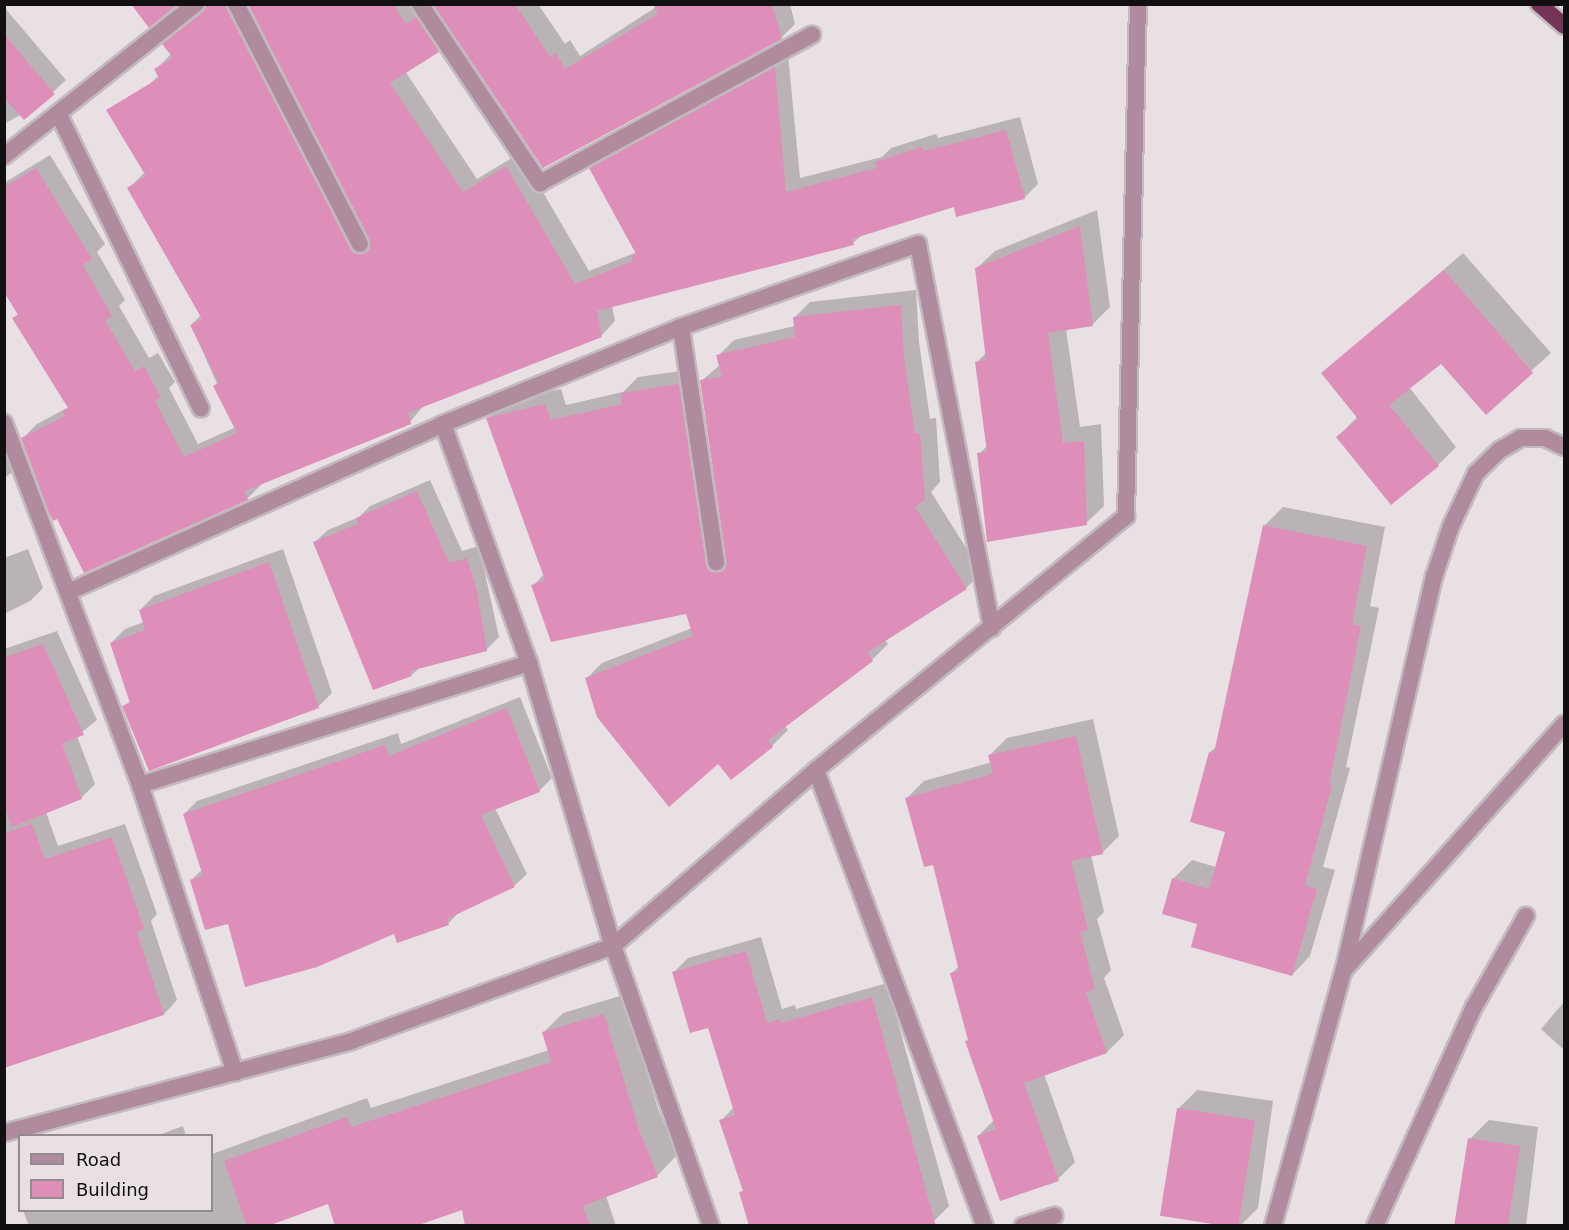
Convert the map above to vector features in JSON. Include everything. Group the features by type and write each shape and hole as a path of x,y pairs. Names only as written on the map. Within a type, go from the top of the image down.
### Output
{"highway":[{"path":"1539,4 1564,26"}],"street":[{"path":"4,156 59,115 196,4"},
{"path":"236,4 360,244"},
{"path":"420,4 540,183 812,35"},
{"path":"4,1133 351,1041 613,946 816,770 1126,516 1138,4"},
{"path":"59,115 201,409"},
{"path":"68,592 443,424 681,327 918,243 992,628"},
{"path":"681,327 716,562"},
{"path":"4,423 140,784 235,1073"},
{"path":"443,424 529,663 613,946 711,1226"},
{"path":"1274,1226 1344,969 1434,577 1451,526 1476,473 1500,450 1521,438 1545,438 1564,447"},
{"path":"140,784 529,663"},
{"path":"1344,969 1564,723"},
{"path":"816,770 985,1226"},
{"path":"1375,1226 1474,1006 1526,916"},
{"path":"1023,1226 1054,1216"}],"building":[{"path":"131,4 178,4 149,28"},
{"path":"206,4 226,4 351,249 359,254 368,250 369,239 248,4 393,4 406,24 416,17 439,52 390,83 463,192 506,166 575,284 633,261 631,256 636,254 589,168 775,67 786,192 877,168 875,162 922,147 924,151 1006,130 1025,199 956,217 954,207 852,239 854,245 597,311 602,337 408,413 411,424 245,491 248,500 84,573 57,519 53,521 49,513 21,438 65,416 62,411 68,408 12,318 18,315 4,292 4,187 36,168 92,259 83,265 112,316 105,320 135,371 144,366 161,398 155,401 184,457 237,433 213,386 219,383 190,325 202,319 127,188 146,176 106,110 159,78 154,69 173,58 162,44 203,12"},
{"path":"515,4 550,57 556,53 565,69 658,14 653,4 772,4 782,39 543,168 434,6"},
{"path":"4,34 55,94 24,120 4,98"},
{"path":"1080,226 1093,326 1048,333 1063,443 1084,441 1087,525 987,542 977,453 987,452 975,362 986,360 975,268"},
{"path":"1444,270 1533,373 1486,415 1441,364 1389,405 1439,466 1391,505 1336,437 1358,419 1321,373"},
{"path":"901,305 904,358 915,434 920,433 925,500 915,507 967,589 868,652 873,661 768,740 773,747 731,780 718,764 669,807 597,717 585,678 693,636 686,614 551,642 531,585 545,580 486,418 545,404 551,420 622,404 621,393 679,384 706,564 712,571 718,572 726,560 700,380 722,377 716,355 795,337 793,317"},
{"path":"417,491 449,563 467,558 477,591 487,651 410,671 412,676 373,690 313,542 358,524 356,518"},
{"path":"1263,525 1367,546 1352,624 1361,626 1329,785 1332,786 1305,885 1317,889 1292,976 1191,947 1197,924 1162,914 1172,878 1209,889 1225,832 1190,822 1209,752 1214,753"},
{"path":"269,562 319,708 149,771 122,706 130,703 110,643 145,630 139,610"},
{"path":"43,644 84,735 62,743 82,799 12,827 4,806 4,657"},
{"path":"507,708 540,792 481,815 515,887 447,919 449,925 397,943 394,934 317,967 245,987 228,924 205,930 190,880 203,876 183,814 385,745 389,756"},
{"path":"1076,736 1103,854 1071,861 1088,930 1080,932 1095,989 1086,992 1107,1053 1024,1083 1059,1181 1000,1201 977,1136 996,1129 965,1041 968,1040 950,973 959,971 933,865 924,867 905,798 993,774 988,755"},
{"path":"32,824 45,859 112,837 144,929 137,932 164,1015 4,1068 4,833"},
{"path":"746,951 767,1023 780,1019 781,1023 872,997 936,1226 749,1226 739,1192 743,1191 719,1120 735,1115 708,1028 690,1033 672,972"},
{"path":"604,1014 639,1130 658,1177 583,1206 590,1226 465,1226 462,1210 416,1226 335,1226 328,1204 268,1226 247,1226 224,1161 347,1117 351,1127 551,1062 542,1032"},
{"path":"1177,1108 1255,1120 1238,1226 1160,1216"},
{"path":"1468,1138 1520,1146 1508,1226 1454,1226"}]}
